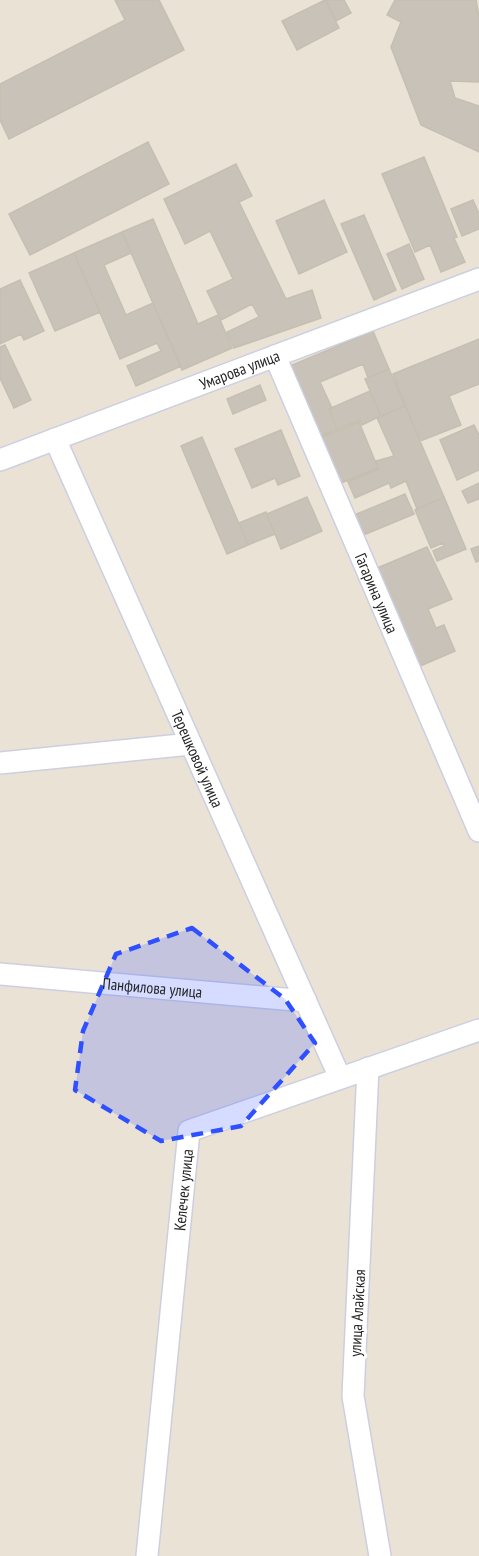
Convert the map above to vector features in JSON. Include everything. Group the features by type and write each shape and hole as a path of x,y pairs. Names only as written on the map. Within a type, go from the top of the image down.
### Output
{"street":[{"name":"Умарова улица","path":"0,460 479,279"},
{"name":"Гагарина улица","path":"275,356 479,831"},
{"name":"Терешковой улица","path":"55,439 340,1078"},
{"path":"0,763 191,744"},
{"name":"Панфилова улица","path":"0,974 306,1002"},
{"name":"Келечек улица","path":"147,1556 189,1131 479,1030"},
{"name":"улица Алайская","path":"368,1068 353,1396 380,1556"}],"highlighted area":[{"path":"192,928 285,999 315,1043 241,1126 161,1141 75,1090 83,1031 116,954"}],"building":[{"path":"115,0 159,0 184,50 9,139 0,120 0,84 125,20"},
{"path":"325,0 339,28 297,50 282,21"},
{"path":"344,0 351,13 336,21 326,1"},
{"path":"395,0 476,0 479,17 479,82 450,81 455,98 479,106 479,152 421,125 391,47 401,22 387,15"},
{"path":"148,142 169,184 30,255 9,214"},
{"path":"424,157 465,262 441,272 430,245 415,252 382,174"},
{"path":"236,164 252,196 239,202 286,299 312,290 321,318 234,348 227,332 259,317 252,304 221,320 207,291 233,279 210,231 185,244 164,199"},
{"path":"324,200 347,252 299,274 276,221"},
{"path":"473,200 479,214 479,229 462,236 451,209"},
{"path":"364,215 396,290 374,300 341,224"},
{"path":"153,219 198,324 218,315 232,348 182,370 122,232"},
{"path":"122,232 131,253 104,265 126,315 153,303 181,366 136,386 127,366 161,351 157,343 120,359 74,253"},
{"path":"409,244 424,279 402,289 387,254"},
{"path":"74,253 100,312 55,331 29,273"},
{"path":"20,280 44,331 24,340 21,334 0,344 0,289"},
{"path":"373,331 389,369 368,378 363,364 320,382 332,408 329,409 337,429 318,437 288,367"},
{"path":"479,339 479,384 449,396 461,425 420,441 393,374"},
{"path":"5,345 31,400 14,408 0,378 0,347"},
{"path":"389,369 405,406 381,416 365,379"},
{"path":"260,385 266,400 233,414 227,399"},
{"path":"370,391 381,416 362,425 360,420 337,429 329,409"},
{"path":"405,406 444,497 417,509 406,481 391,488 389,483 355,498 348,482 379,469 376,461 394,456 377,418"},
{"path":"359,422 378,468 336,485 317,439"},
{"path":"474,425 479,435 479,470 457,480 440,440"},
{"path":"281,430 300,476 278,485 275,478 252,488 235,449"},
{"path":"202,437 248,545 227,554 181,446"},
{"path":"479,483 479,499 468,503 462,491"},
{"path":"405,494 414,514 361,536 352,516"},
{"path":"307,497 322,531 281,549 267,514"},
{"path":"444,497 466,549 437,561 433,551 444,546 443,543 431,548 415,510"},
{"path":"266,512 275,534 248,545 239,523"},
{"path":"479,546 479,561 476,562 471,549"},
{"path":"427,547 452,599 428,609 436,628 444,625 455,651 418,667 375,569"}]}
